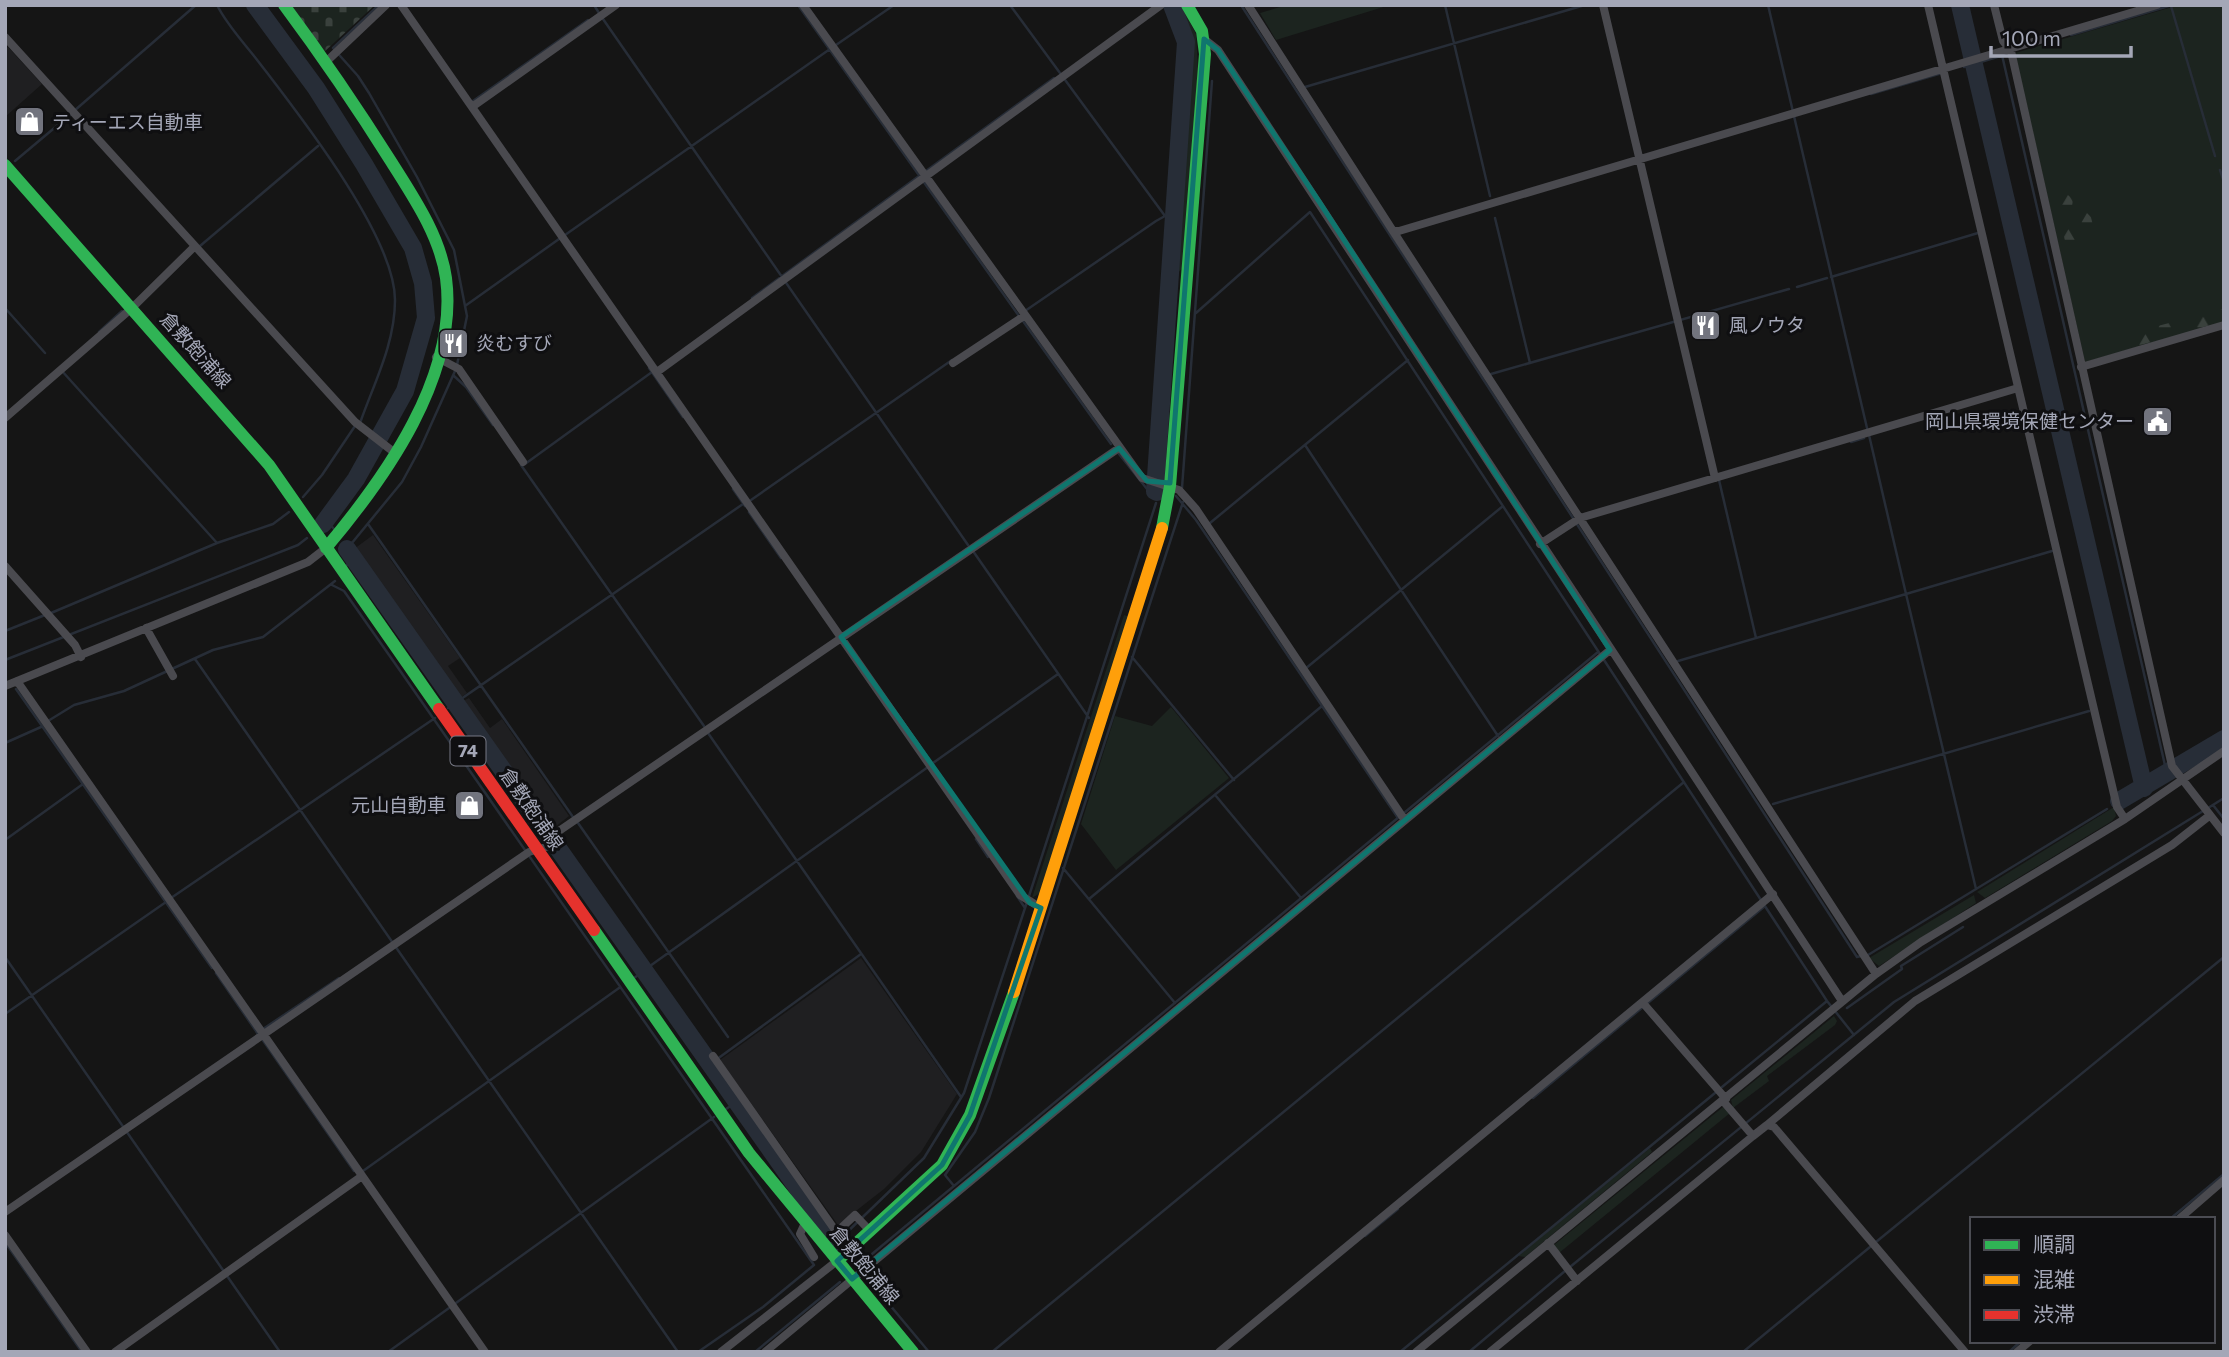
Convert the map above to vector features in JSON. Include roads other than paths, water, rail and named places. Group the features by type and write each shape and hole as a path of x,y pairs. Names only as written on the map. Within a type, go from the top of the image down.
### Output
{"street":[{"path":"5,686 308,562 326,548 372,493 419,408 436,358 447,311 447,292 437,244 333,55 284,5"},
{"path":"333,55 386,5"},
{"path":"401,5 841,637 1032,903"},
{"path":"472,107 616,5"},
{"path":"803,5 1022,317 1142,478 1169,487 1303,671 1402,816"},
{"path":"657,372 1161,5"},
{"path":"1187,5 1204,39 1218,50 1320,203 1540,544 1605,654 1773,894 1836,1007"},
{"path":"1248,5 1579,521 1876,974"},
{"path":"1603,5 1715,478"},
{"path":"1928,5 2117,807 2125,819"},
{"path":"1994,5 2008,48 2177,773 2224,833"},
{"path":"1396,234 1943,72 1972,59 2157,5"},
{"path":"5,37 355,422 395,453"},
{"path":"721,1352 844,1256 864,1224 942,1165 963,1130 988,1071 1032,903 1160,538 1169,487 1204,39"},
{"name":"倉敷飽浦線","path":"5,165 249,439 326,548 530,852 749,1153 805,1223 844,1256 859,1273 913,1352"},
{"path":"5,418 132,308 196,248"},
{"path":"953,363 1022,317"},
{"path":"2081,367 2224,325"},
{"path":"436,358 456,368 523,462"},
{"path":"1540,544 1579,521 2018,388"},
{"path":"5,1212 261,1034 530,852 552,840 841,637 1119,448"},
{"path":"5,566 75,645 80,657"},
{"path":"146,628 171,672"},
{"path":"765,1352 1402,816 1605,654"},
{"path":"17,681 485,1352"},
{"path":"1416,1352 1876,974 1921,942 2125,819 2177,773 2224,751"},
{"path":"1490,1352 1915,1002 2183,838 2205,812"},
{"path":"1219,1352 1644,1005 1773,894"},
{"path":"1644,1005 1753,1136"},
{"path":"715,1059 835,1230 855,1215 864,1224"},
{"path":"1767,1125 1774,1127 1965,1352"},
{"path":"115,1352 360,1176"},
{"path":"2181,1217 2224,1180"},
{"path":"805,1223 800,1234 814,1257"},
{"path":"5,1235 87,1352"},
{"path":"1548,1243 1577,1281"}],"waterway":[{"path":"74,111 196,5"},
{"path":"217,5 343,178 380,244 391,274 395,300 392,332 360,423"},
{"path":"255,5 316,88 364,164 413,248 423,283 426,318 405,391 356,479 323,524"},
{"path":"379,5 333,48 369,93 417,177 454,250 467,316 457,365"},
{"path":"594,5 599,13"},
{"path":"798,5 1019,316"},
{"path":"836,45 894,5"},
{"path":"1010,5 1165,216"},
{"path":"1157,492 1186,42 1172,5"},
{"path":"1241,5 1857,957 1861,956"},
{"path":"1445,5 1490,196"},
{"path":"1305,87 1585,5"},
{"path":"1768,5 1867,428"},
{"path":"1960,5 2144,788"},
{"path":"2071,35 2172,5"},
{"path":"2171,6 2215,156"},
{"path":"603,19 968,545"},
{"path":"473,101 588,20"},
{"path":"565,235 830,49"},
{"path":"2002,55 2167,774"},
{"path":"1964,67 2004,55"},
{"path":"1871,94 1942,73"},
{"path":"926,171 1054,78"},
{"path":"1182,488 1212,81"},
{"path":"15,161 71,114"},
{"path":"200,246 318,146"},
{"path":"2220,170 2224,182"},
{"path":"752,298 919,176"},
{"path":"1196,313 1310,212 1600,654"},
{"path":"1025,311 1156,221 1165,216 1175,217"},
{"path":"1495,218 1530,363"},
{"path":"1831,277 1978,233"},
{"path":"465,306 559,239"},
{"path":"1797,287 1827,278"},
{"path":"1491,374 1789,289"},
{"path":"5,308 45,353"},
{"path":"99,332 122,311"},
{"path":"1023,321 1111,444"},
{"path":"751,500 952,360"},
{"path":"1210,523 1408,360"},
{"path":"649,368 683,417"},
{"path":"62,371 217,543"},
{"path":"347,549 402,482 455,371"},
{"path":"525,464 652,372"},
{"path":"454,376 466,387 493,425"},
{"path":"303,497 322,475 355,426"},
{"path":"1678,661 1906,594 1869,435"},
{"path":"1851,442 1864,438"},
{"path":"1305,445 1498,736"},
{"path":"1119,454 1147,489"},
{"path":"521,465 704,726"},
{"path":"1719,480 1756,638"},
{"path":"733,489 745,506"},
{"path":"1176,496 1196,520 1398,818"},
{"path":"954,1186 945,1175 975,1132 989,1098 1183,502"},
{"path":"1029,896 1156,503"},
{"path":"448,708 743,504"},
{"path":"1305,669 1503,506"},
{"path":"51,613 217,543 273,524 289,512"},
{"path":"749,512 781,558"},
{"path":"326,520 334,529"},
{"path":"368,524 573,817"},
{"path":"5,660 298,545 307,538"},
{"path":"347,549 837,1244"},
{"path":"973,551 1089,718"},
{"path":"1976,889 1906,594 2052,551"},
{"path":"346,566 353,559"},
{"path":"48,721 74,705 124,691 213,650 263,637 335,581"},
{"path":"332,585 344,591 814,1265"},
{"path":"5,631 45,615"},
{"path":"1404,813 1598,652"},
{"path":"1132,657 1234,780"},
{"path":"195,659 678,1352"},
{"path":"1604,660 1827,1001 1854,1035"},
{"path":"933,763 1058,674"},
{"path":"16,689 212,968"},
{"path":"1089,899 1322,706"},
{"path":"1773,804 2089,711"},
{"path":"171,898 435,718"},
{"path":"5,743 41,727"},
{"path":"708,733 961,1097"},
{"path":"2119,801 2224,739"},
{"path":"643,971 928,767"},
{"path":"992,1352 1684,782"},
{"path":"5,840 83,784"},
{"path":"1216,796 1301,898"},
{"path":"2208,808 2224,798"},
{"path":"2213,805 2224,819"},
{"path":"1868,955 2107,809"},
{"path":"1570,1267 1894,1002 2203,811"},
{"path":"860,1264 1399,817"},
{"path":"578,823 728,1037"},
{"path":"976,839 988,857"},
{"path":"1063,868 1175,1003"},
{"path":"1017,896 1025,908"},
{"path":"5,1014 166,902"},
{"path":"841,1238 924,1158 964,1093 1027,902"},
{"path":"1533,1098 1765,906"},
{"path":"1847,1008 1902,969 1901,966 1963,927"},
{"path":"709,1065 861,954"},
{"path":"5,957 280,1352"},
{"path":"1876,1242 2224,957"},
{"path":"634,978 644,971"},
{"path":"216,973 258,1034"},
{"path":"263,1029 339,978"},
{"path":"363,1171 619,988"},
{"path":"1722,1087 1827,1001"},
{"path":"262,1039 354,1171"},
{"path":"1400,1352 1715,1093"},
{"path":"726,1109 735,1103"},
{"path":"388,1352 714,1117"},
{"path":"2172,1217 2224,1174"},
{"path":"1365,1236 1398,1209"},
{"path":"5,1242 82,1352"},
{"path":"1743,1352 1870,1247"},
{"path":"698,1352 763,1307 814,1265"},
{"path":"1469,1352 1565,1271"},
{"path":"864,1274 929,1352"},
{"path":"755,1352 840,1282"},
{"path":"2009,1352 2019,1343"}],"place":[{"name":"ティーエス自動車","path":"29,122"},
{"name":"風ノウタ","path":"1706,325"},
{"name":"炎むすび","path":"453,343"},
{"name":"岡山県環境保健センター","path":"2157,421"},
{"name":"元山自動車","path":"469,805"}]}
